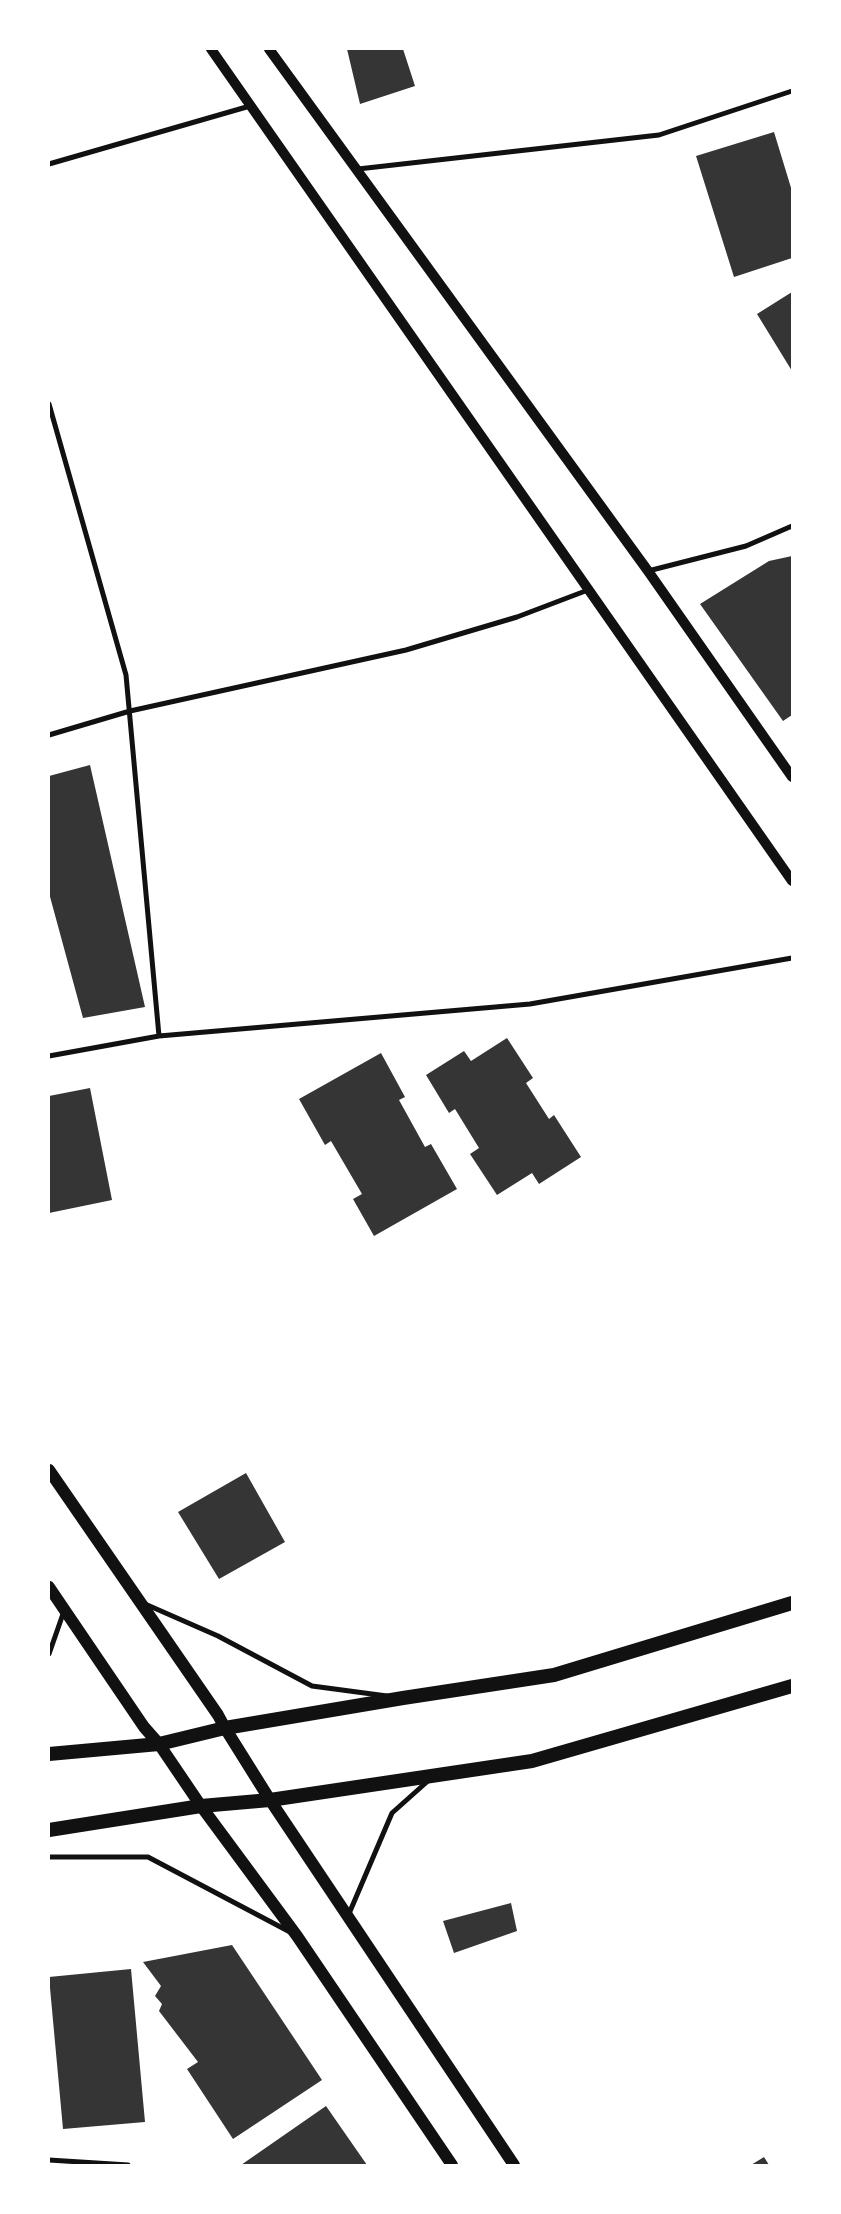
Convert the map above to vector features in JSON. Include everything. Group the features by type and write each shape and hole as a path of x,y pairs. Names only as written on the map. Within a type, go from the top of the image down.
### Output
{"highway":[{"path":"49,1754 159,1744 224,1728 554,1675 792,1603"},
{"path":"49,1830 201,1806 270,1800 532,1761 792,1686"}],"main road":[{"path":"211,49 792,881"},
{"path":"269,49 358,169 648,571 792,776"},
{"path":"49,1470 218,1715 224,1728 270,1800 514,2165"},
{"path":"49,1588 144,1727 159,1744 201,1806 297,1936 452,2165"}],"street":[{"path":"358,169 659,135 792,91"},
{"path":"49,164 250,106"},
{"path":"49,404 126,675 159,1036"},
{"path":"648,571 746,546 792,526"},
{"path":"49,735 130,711 406,650 517,617 588,590"},
{"path":"49,1056 159,1036 530,1004 792,958"},
{"path":"138,1600 218,1636 312,1686 402,1698"},
{"path":"49,1654 64,1610"},
{"path":"348,1917 392,1812 435,1774"},
{"path":"49,1857 148,1857 297,1936"},
{"path":"49,2160 128,2165"}],"building":[{"path":"347,49 403,49 415,86 360,104"},
{"path":"774,132 792,191 792,258 734,277 696,156"},
{"path":"792,292 792,371 757,314"},
{"path":"792,556 792,715 783,721 700,604 769,561"},
{"path":"90,765 145,1007 83,1018 49,893 49,776"},
{"path":"507,1038 533,1078 526,1083 549,1119 554,1115 581,1157 539,1184 532,1173 497,1195 470,1154 479,1148 455,1109 449,1113 426,1075 464,1051 471,1061"},
{"path":"381,1053 405,1097 399,1100 425,1147 431,1144 457,1189 374,1236 353,1199 362,1194 331,1141 325,1145 299,1099"},
{"path":"90,1088 112,1200 49,1213 49,1096"},
{"path":"246,1473 285,1542 219,1579 178,1512"},
{"path":"511,1903 517,1931 454,1953 443,1921"},
{"path":"232,1945 322,2080 233,2139 187,2069 198,2062 159,2011 162,2004 155,1996 161,1986 143,1962"},
{"path":"131,1969 145,2122 63,2129 49,1977"},
{"path":"326,2106 367,2165 241,2165"},
{"path":"764,2157 769,2165 751,2165"}]}
